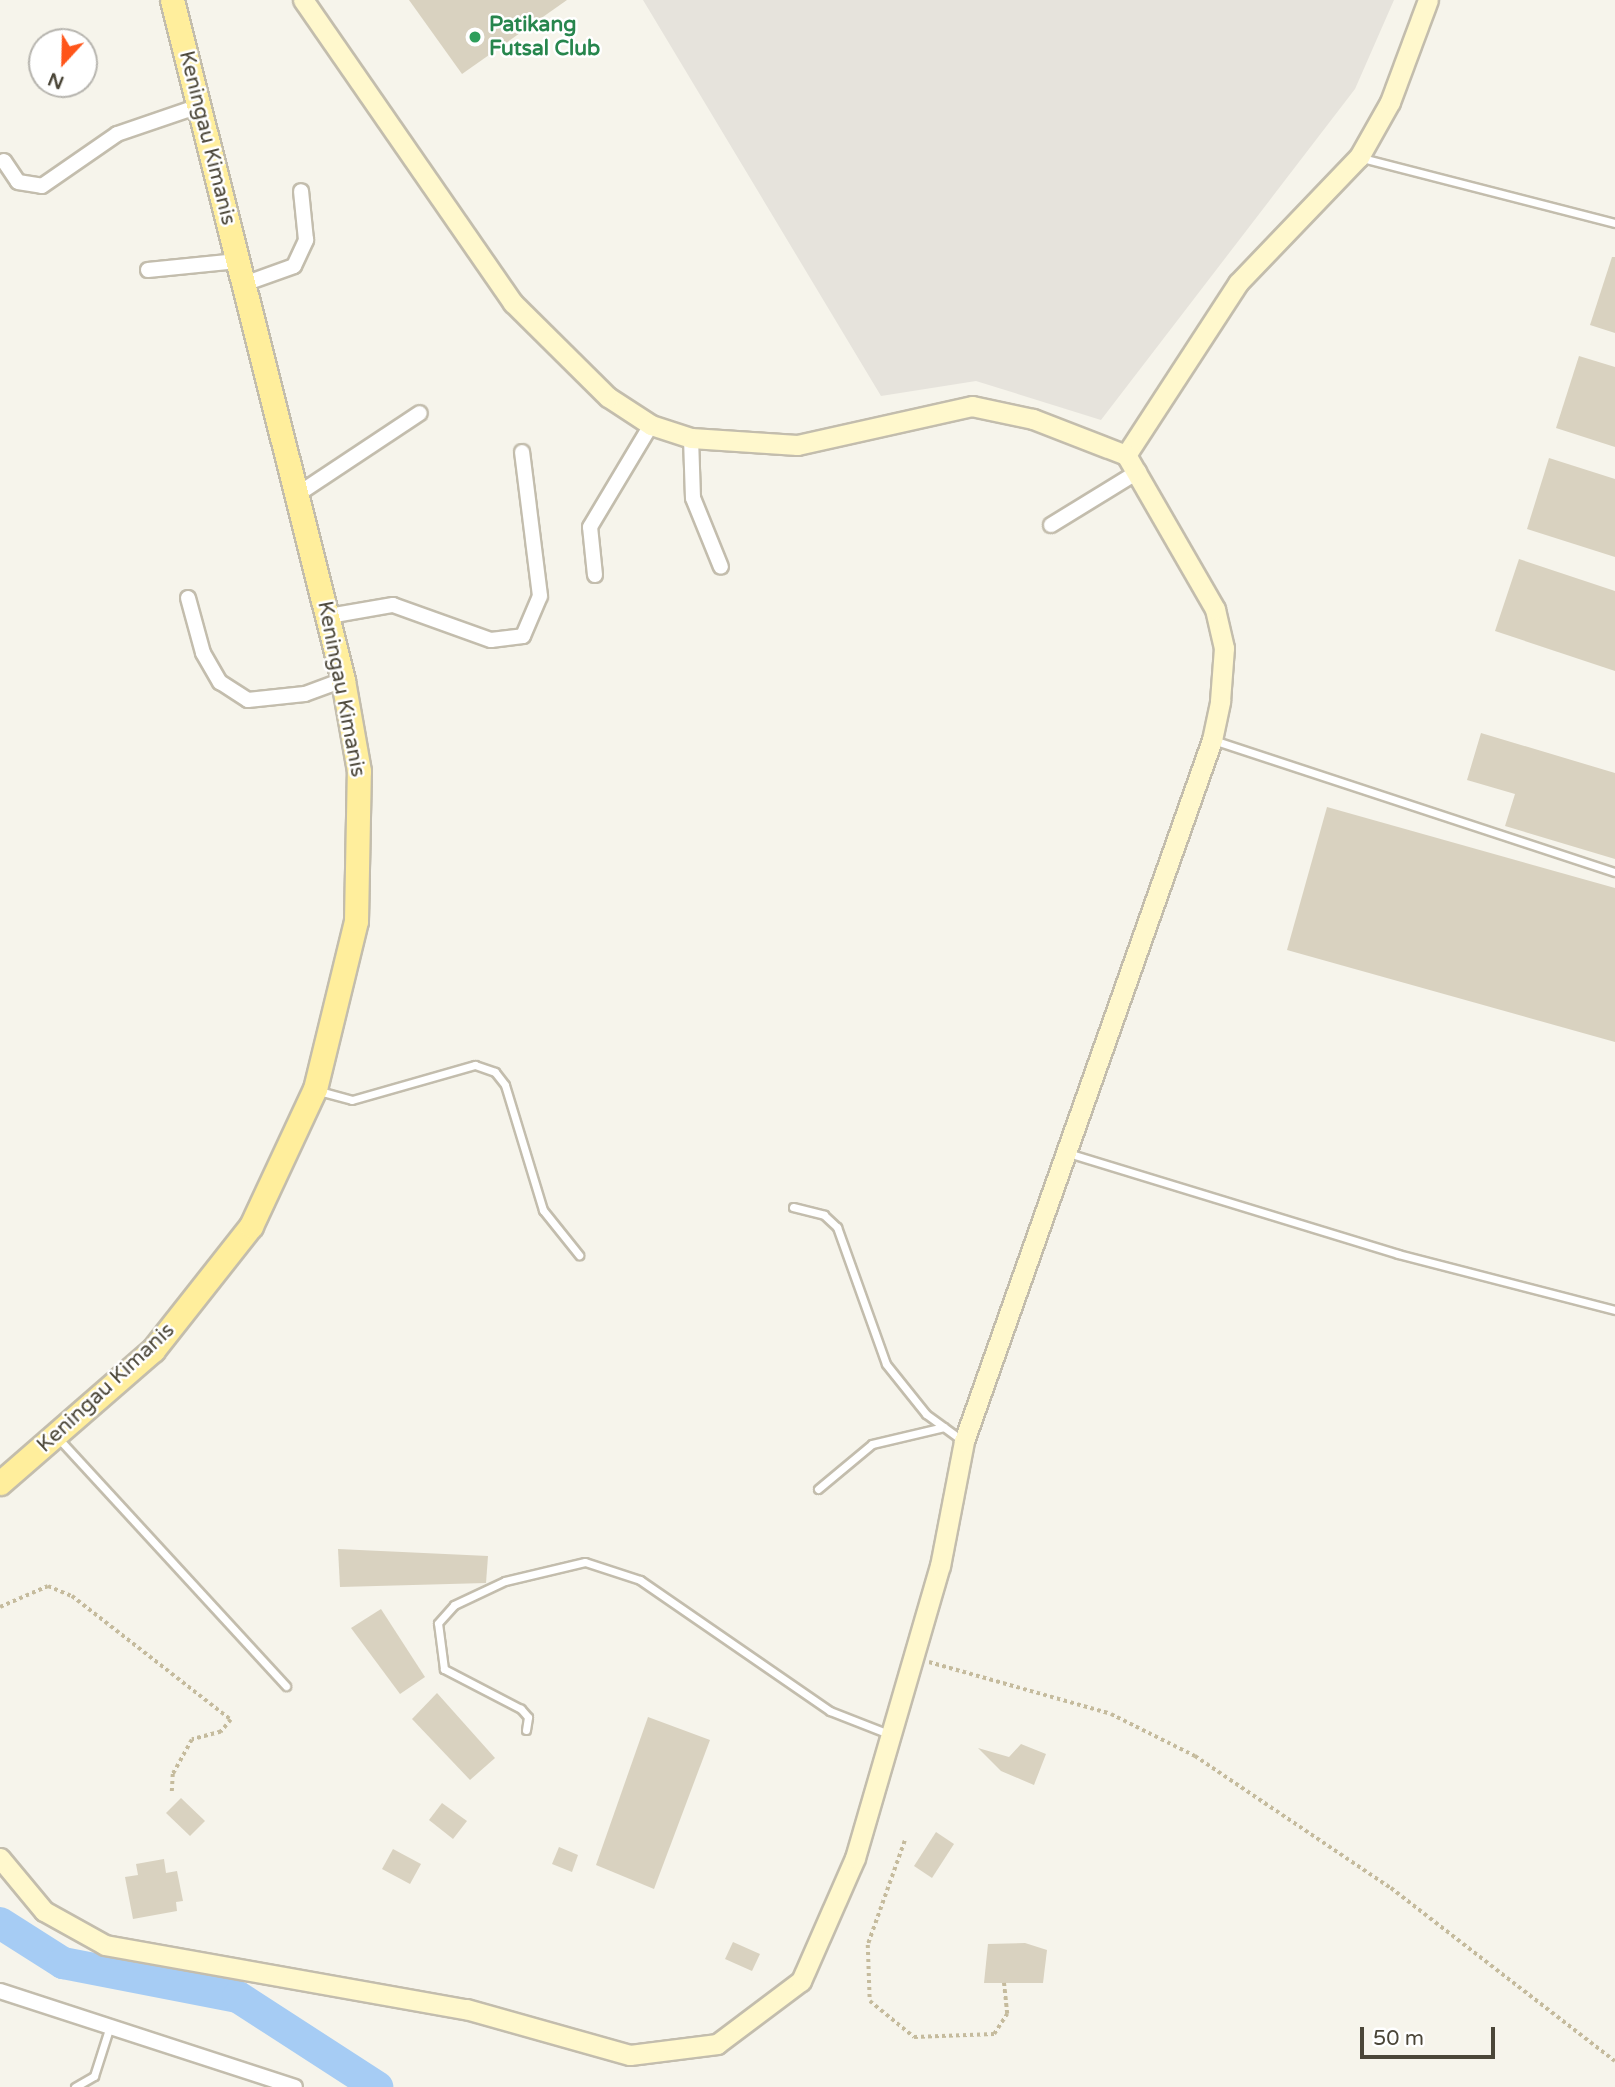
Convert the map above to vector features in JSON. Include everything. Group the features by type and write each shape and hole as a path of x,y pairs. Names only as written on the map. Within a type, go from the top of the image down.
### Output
{"main road":[{"name":"Keningau Kimanis","path":"0,1483 58,1437 153,1350 217,1273 251,1226 315,1090 341,1001 361,869 359,771 343,680 172,0"}],"street":[{"path":"0,1858 44,1911 105,1945 466,2009 630,2055 691,2051 746,2026 801,1981 855,1858 940,1566 964,1441 1064,1152 1212,740 1223,648 1215,609 1139,471 1126,455 1023,416 972,406 797,445 691,438 652,425 608,397 513,303 303,0"},
{"path":"1126,455 1238,283 1359,157 1390,102 1428,0"},
{"path":"4,161 18,182 42,186 117,134 199,106"},
{"path":"244,285 294,266 306,240 301,191"},
{"path":"148,270 238,261"},
{"path":"298,494 420,413"},
{"path":"595,575 590,527 652,425"},
{"path":"691,438 693,498 721,567"},
{"path":"329,616 393,605 491,640 523,636 540,597 522,452"},
{"path":"1051,525 1139,471"},
{"path":"188,598 203,653 220,682 247,700 305,694 343,680"},
{"path":"0,1991 295,2087"}],"lane":[{"path":"1359,157 1615,223"},
{"path":"1212,740 1615,872"},
{"path":"315,1090 352,1100 421,1085 462,1068 495,1072 505,1085 543,1210 579,1255"},
{"path":"1064,1152 1398,1254 1615,1310"},
{"path":"793,1207 824,1215 837,1227 886,1364 944,1427 964,1441"},
{"path":"818,1489 872,1444 944,1427"},
{"path":"58,1437 286,1686"},
{"path":"526,1730 528,1717 521,1709 444,1669 438,1623 454,1605 505,1581 585,1562 640,1580 830,1711 890,1735"},
{"path":"75,2087 94,2076 111,2025"}],"path":[{"path":"0,1607 48,1586 72,1596 231,1720 221,1732 192,1740 173,1774 172,1793"},
{"path":"913,1657 1111,1714 1195,1756 1391,1888 1615,2061"},
{"path":"905,1841 866,1953 870,2001 914,2037 994,2034 1007,2014 1004,1983"}],"shaded area":[{"path":"643,0 1394,0 1355,89 1101,420 976,381 881,396"}],"building":[{"name":"Patikang Futsal Club","path":"409,0 567,0 462,74"},
{"path":"1612,257 1615,257 1615,333 1590,325"},
{"path":"1579,356 1615,367 1615,447 1556,428"},
{"path":"1549,458 1615,479 1615,557 1527,529"},
{"path":"1519,559 1615,591 1615,671 1495,631"},
{"path":"1481,733 1615,773 1615,859 1505,826 1515,794 1467,780"},
{"path":"1327,807 1615,888 1615,1042 1287,950"},
{"path":"338,1549 488,1556 486,1583 340,1587"},
{"path":"381,1609 425,1677 400,1694 351,1628"},
{"path":"437,1693 495,1758 470,1780 412,1719"},
{"path":"648,1717 710,1740 654,1889 596,1865"},
{"path":"1021,1744 1046,1754 1034,1785 1001,1771 978,1748 1009,1757"},
{"path":"181,1798 205,1821 190,1836 166,1813"},
{"path":"442,1803 467,1821 453,1839 429,1820"},
{"path":"936,1832 954,1844 932,1878 914,1866"},
{"path":"559,1847 578,1855 572,1872 552,1864"},
{"path":"393,1849 421,1864 410,1884 382,1869"},
{"path":"164,1859 166,1873 177,1871 183,1901 176,1902 177,1911 133,1919 125,1877 138,1875 136,1864"},
{"path":"733,1942 760,1954 752,1971 725,1959"},
{"path":"1025,1943 1047,1950 1043,1983 984,1983 988,1944"}],"waterway":[{"path":"0,1923 63,1963 238,1997 377,2087"}],"place":[{"name":"Patikang Futsal Club","path":"475,37"}]}
